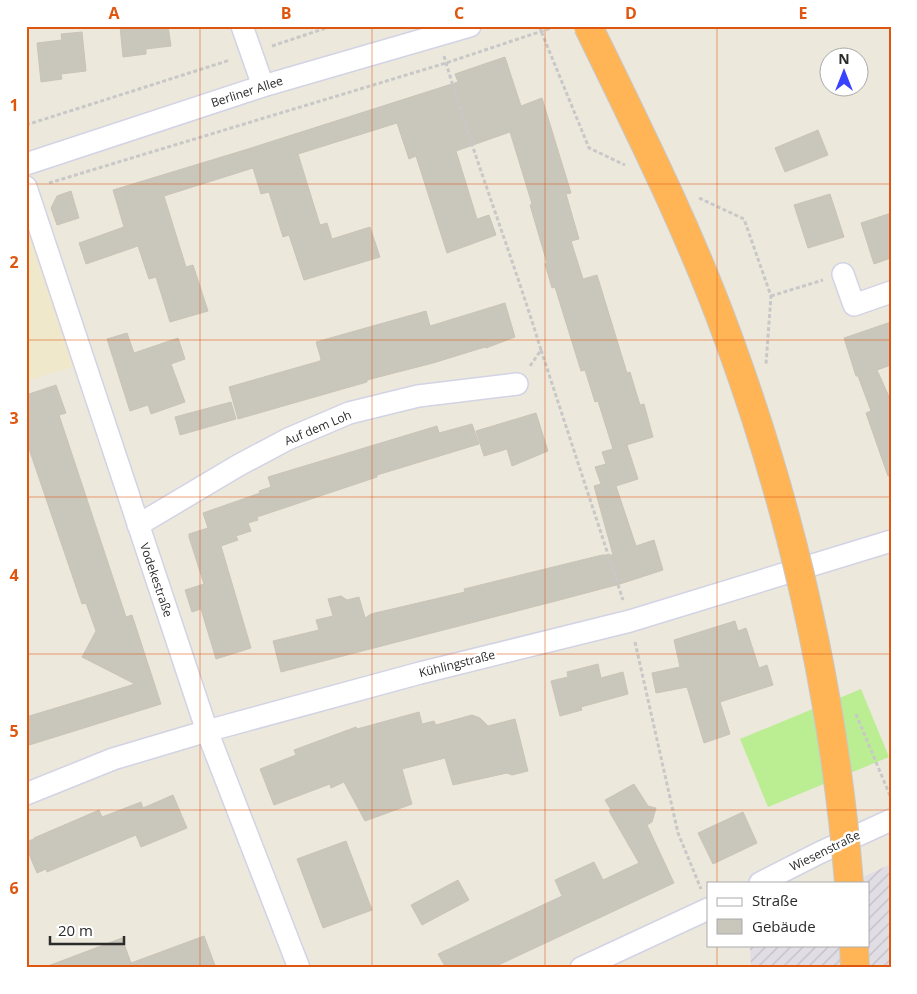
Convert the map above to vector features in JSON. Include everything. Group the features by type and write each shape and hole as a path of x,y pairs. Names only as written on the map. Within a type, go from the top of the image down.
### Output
{"highway":[{"path":"588,26 642,136 690,243 729,339 761,434 796,557 819,662 837,770 849,882"},
{"path":"854,946 854,968"}],"street":[{"path":"242,26 264,86"},
{"name":"Berliner Allee","path":"26,164 264,86 470,26"},
{"name":"Vodekestraße","path":"27,188 207,731 298,968"},
{"path":"843,274 854,305 891,292"},
{"name":"Auf dem Loh","path":"138,525 239,465 288,439 349,413 418,396 517,384"},
{"name":"Kühlingstraße","path":"26,794 113,759 207,731 420,674 630,621 891,541"},
{"name":"Wiesenstraße","path":"762,882 891,820"},
{"path":"580,968 705,900"}],"path":[{"path":"273,45 332,26"},
{"path":"27,188 446,63 557,26"},
{"path":"439,36 461,112 519,278 630,621 678,833 705,900"},
{"path":"26,125 230,60"},
{"path":"771,296 843,274"},
{"path":"517,384 541,350"}],"shaded area":[{"path":"26,223 76,366 26,381"},
{"path":"891,864 891,968 751,968 750,946 870,946 870,882 852,882"}],"green space":[{"path":"861,689 889,757 768,807 740,739"}],"building":[{"path":"120,26 168,26 171,46 146,49 146,54 123,57"},
{"path":"82,32 86,71 61,74 62,79 41,82 37,43 62,40 61,34"},
{"path":"505,57 521,106 542,98 571,193 566,194 579,239 571,241 583,279 597,275 627,373 630,372 640,405 644,404 653,437 623,446 627,445 638,479 616,486 636,546 654,540 663,570 620,584 281,672 273,641 319,630 316,620 333,616 328,599 341,596 347,600 359,597 365,618 371,614 465,592 464,589 602,555 613,555 594,486 601,484 595,467 606,464 602,452 613,449 598,401 595,402 585,370 581,371 555,287 552,288 545,264 547,263 530,205 532,204 510,132 456,151 477,219 489,215 496,235 447,253 416,156 409,159 397,123 298,154 320,225 327,223 332,239 370,227 380,257 304,280 289,235 283,237 269,192 261,194 253,168 164,196 186,267 193,265 208,311 170,322 156,277 149,279 138,246 86,264 79,243 124,227 113,190 458,82 455,74"},
{"path":"818,130 828,155 785,172 775,148"},
{"path":"71,191 79,218 57,225 51,208 57,196"},
{"path":"830,194 844,237 808,248 794,205"},
{"path":"891,213 891,258 874,264 861,223"},
{"path":"505,303 515,337 486,348 367,380 367,382 238,419 229,387 320,361 316,342 426,311 430,326"},
{"path":"891,322 891,365 877,370 891,401 891,476 888,476 866,413 871,411 858,376 856,376 844,338"},
{"path":"127,333 134,353 178,338 185,359 171,364 185,402 151,414 148,405 130,411 107,339"},
{"path":"56,385 66,413 59,415 126,617 132,615 161,704 26,746 26,717 135,684 82,657 96,631 86,603 82,604 26,440 26,395"},
{"path":"231,402 236,419 180,435 175,417"},
{"path":"536,413 548,451 512,466 507,449 484,456 476,431"},
{"path":"472,424 479,444 377,475 377,477 257,517 258,520 248,523 251,531 236,536 238,540 221,546 251,648 216,659 201,609 192,612 185,590 204,584 189,537 189,534 208,528 203,513 260,493 259,491 271,487 268,477 437,426 439,433"},
{"path":"735,621 738,631 746,628 759,668 767,665 773,685 720,702 730,734 704,743 687,687 656,693 652,673 680,667 674,640"},
{"path":"598,664 601,678 623,672 628,694 581,707 582,710 560,716 551,681 568,677 567,672"},
{"path":"419,712 422,724 434,721 436,725 472,715 480,718 488,726 515,719 528,771 512,775 507,773 453,785 445,758 402,769 412,804 365,821 344,782 331,788 330,784 274,805 260,769 296,755 294,750 356,727 357,729"},
{"path":"634,784 648,806 656,808 652,822 647,825 674,883 492,968 446,968 438,954 562,896 555,880 594,862 603,880 639,863 609,811 611,810 605,800"},
{"path":"173,795 187,828 141,847 136,835 47,872 46,869 37,873 26,847 26,842 99,810 102,817 141,802 143,808"},
{"path":"743,812 757,843 713,864 698,833"},
{"path":"346,841 372,910 323,928 297,859"},
{"path":"458,880 469,900 422,925 411,905"},
{"path":"204,936 216,968 49,968 48,966 122,938 131,963"}]}
